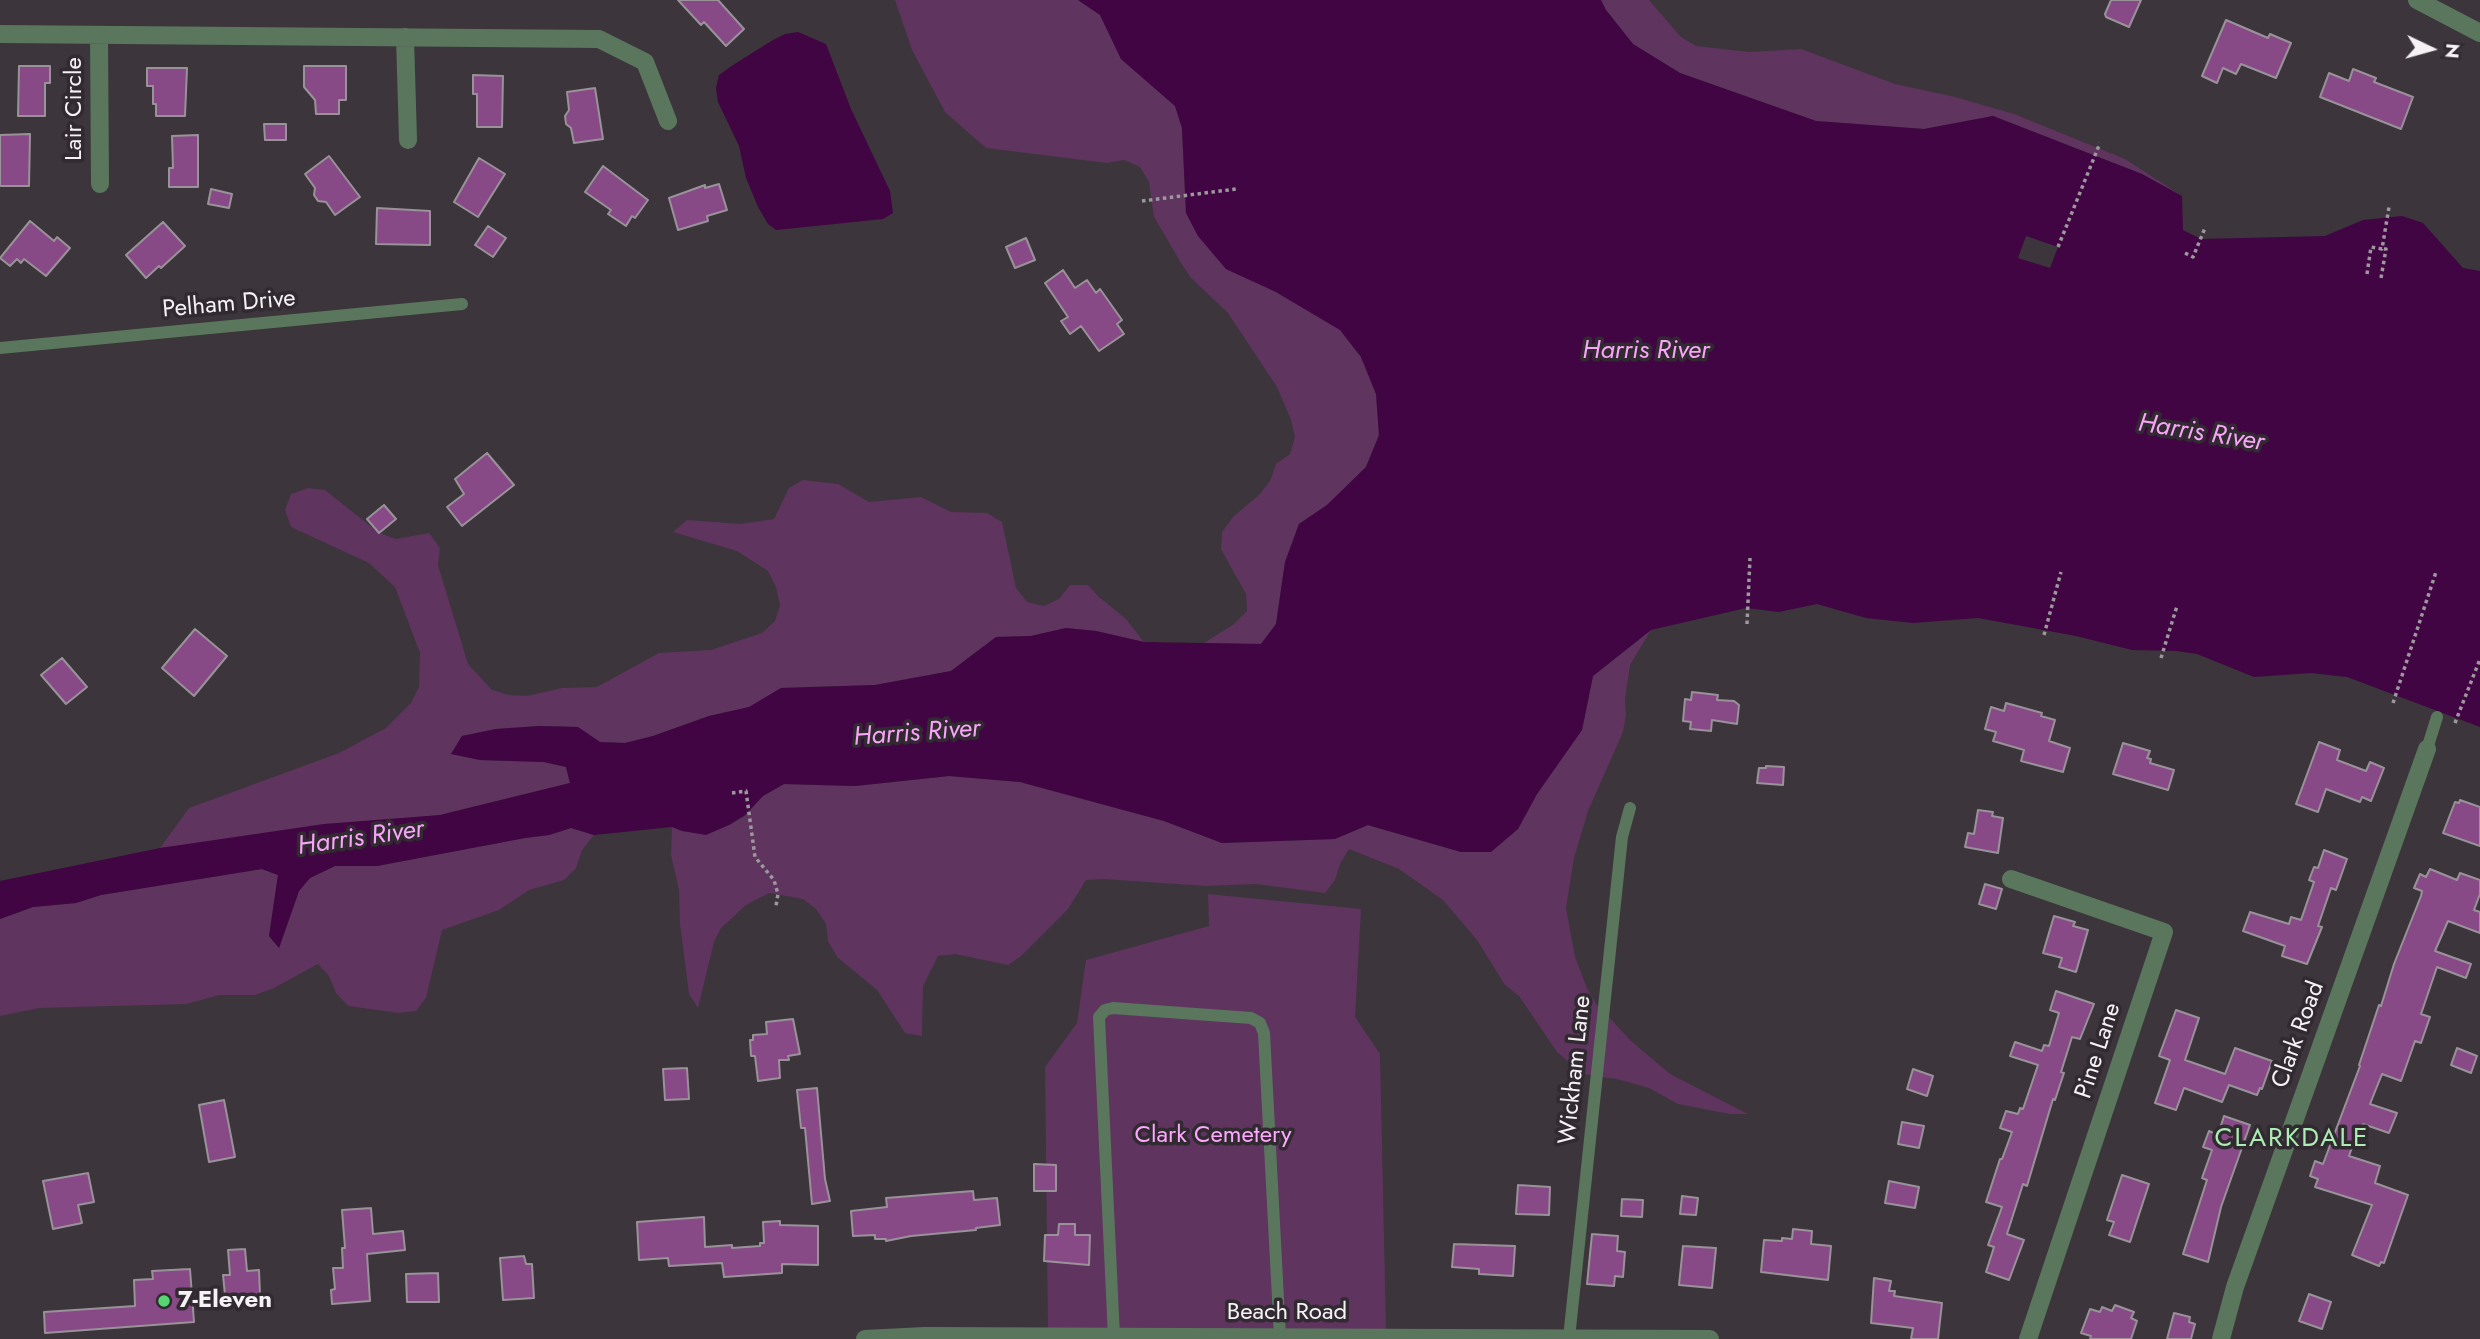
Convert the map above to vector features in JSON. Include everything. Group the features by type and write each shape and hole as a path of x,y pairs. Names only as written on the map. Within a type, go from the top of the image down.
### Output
{"street":[{"path":"2417,0 2480,33"},
{"path":"0,34 599,39 645,62 668,121"},
{"name":"Lair Circle","path":"99,35 100,184"},
{"path":"405,37 408,140"},
{"name":"Clark Road","path":"2221,1339 2235,1287 2427,749"},
{"name":"Pine Lane","path":"2011,879 2164,932 2028,1339"},
{"name":"Beach Road","path":"865,1339 925,1336 1710,1339"}],"lane":[{"name":"Pelham Drive","path":"0,348 462,304"},
{"path":"2427,749 2437,717"},
{"name":"Wickham Lane","path":"1569,1338 1622,837 1630,808"},
{"path":"1114,1337 1099,1017 1105,1010 1113,1008 1251,1018 1260,1023 1264,1033 1280,1337"}],"path":[{"path":"2058,247 2100,144"},
{"path":"1142,201 1236,189"},
{"path":"2382,248 2389,206"},
{"path":"2185,253 2193,257 2205,228"},
{"path":"2367,274 2371,247 2386,249 2381,278"},
{"path":"1747,624 1750,558"},
{"path":"2045,635 2061,572"},
{"path":"2393,704 2436,572"},
{"path":"2161,658 2177,606"},
{"path":"2455,723 2480,659"},
{"path":"732,793 746,791 755,857 774,880 778,894 776,906"}],"green space":[{"path":"895,0 1078,0 1100,15 1121,59 1175,106 1182,128 1186,213 1198,236 1226,269 1276,292 1340,330 1361,357 1376,394 1379,436 1366,467 1327,505 1299,524 1285,562 1276,624 1261,644 1204,643 1234,624 1247,611 1246,594 1221,549 1222,532 1233,517 1260,494 1270,481 1276,464 1290,454 1295,437 1277,387 1228,313 1191,278 1181,263 1154,217 1149,182 1140,167 1124,160 1107,163 986,148 945,112 912,50"},
{"path":"1601,0 1649,0 1681,37 1696,46 1749,52 1801,49 1895,84 2014,114 2125,159 2182,196 2142,174 1993,116 1924,129 1816,121 1680,73 1633,44"},
{"path":"803,480 838,484 869,502 921,497 951,512 987,513 1002,522 1016,588 1027,602 1044,606 1059,599 1070,585 1088,585 1126,619 1144,642 1096,631 1066,628 1031,636 996,637 951,671 875,685 781,688 750,707 709,716 625,743 600,742 577,727 496,729 462,736 451,754 480,760 544,762 566,767 570,783 440,815 160,848 189,808 339,753 386,728 411,703 419,687 420,653 395,587 369,563 291,527 285,510 291,494 308,488 325,490 379,533 396,539 429,533 440,548 438,565 468,664 492,690 527,696 562,688 597,687 659,653 711,650 762,633 775,621 780,605 776,587 768,571 737,551 673,532 687,520 740,524 774,519 789,488"},
{"path":"1651,630 1630,665 1623,732 1588,811 1574,858 1566,908 1575,957 1598,1007 1592,1075 1583,1074 1557,1052 1519,996 1505,985 1477,940 1443,900 1399,869 1349,849 1335,880 1325,893 1256,884 1206,886 1086,880 1068,909 1021,956 1008,965 955,954 938,956 923,986 922,1036 905,1033 877,990 837,957 828,941 826,924 816,909 803,899 769,893 746,905 721,928 714,942 698,1008 689,994 680,924 679,890 671,855 672,827 682,831 729,825 745,816 763,796 784,784 855,786 949,776 1020,782 1164,821 1222,843 1334,839 1367,825 1461,852 1518,829 1537,794 1582,730 1593,676"},
{"path":"571,828 594,835 582,850 576,868 564,880 529,890 499,910 442,930 426,998 416,1011 399,1013 348,1006 336,993 329,976 318,964 272,989 255,995 220,995 186,1004 39,1008 0,1016 0,919 33,907 76,903 101,895 261,869 278,875 269,936 279,948 299,891 310,878 335,866 377,866 549,835"},
{"name":"Clark Cemetery","path":"1208,894 1361,909 1355,1017 1380,1054 1386,1331 1048,1334 1045,1067 1077,1023 1086,960 1209,926"},
{"path":"1608,1016 1631,1041 1670,1074 1748,1114 1730,1114 1678,1104 1649,1088 1601,1077"}],"water":[{"name":"Harris River","path":"1078,0 1601,0 1633,44 1680,73 1816,121 1924,129 1993,116 2142,174 2182,196 2183,230 2201,239 2325,236 2363,220 2402,216 2423,223 2463,268 2480,271 2480,727 2347,677 2311,673 2254,677 2197,654 2132,650 2076,636 1978,618 1913,623 1866,618 1817,604 1779,612 1746,608 1651,630 1593,676 1582,730 1537,794 1518,829 1491,852 1461,852 1368,825 1335,839 1222,843 1164,821 1020,782 949,776 855,786 784,784 763,796 745,815 706,835 672,827 594,835 571,828 549,835 377,866 335,866 310,878 299,891 279,948 269,936 278,875 262,869 101,895 76,903 33,907 0,919 0,881 160,848 324,824 440,815 570,783 566,767 544,762 480,760 451,754 462,736 496,729 578,727 600,742 625,743 709,716 749,707 781,688 875,685 951,671 996,637 1031,636 1066,628 1096,631 1144,642 1261,644 1276,624 1285,562 1299,524 1327,505 1366,467 1379,435 1376,394 1361,357 1340,330 1276,292 1226,269 1198,236 1186,213 1182,128 1175,106 1121,59 1100,15"},
{"path":"798,32 826,44 851,109 890,191 893,213 883,219 776,230 768,224 758,207 746,178 739,146 718,102 716,88 719,75 733,65 773,40"}],"pier":[{"path":"2026,236 2058,247 2050,268 2018,258"}],"building":[{"path":"678,0 718,0 744,29 726,46 704,22 701,25"},
{"path":"2111,0 2141,0 2129,27 2106,17"},
{"path":"2226,20 2268,38 2270,34 2291,43 2276,78 2241,64 2236,74 2223,68 2217,83 2202,76"},
{"path":"19,66 50,66 50,83 45,83 45,116 18,116"},
{"path":"304,66 346,66 346,100 339,100 339,114 316,114 315,100 304,87"},
{"path":"147,68 187,68 185,116 156,116 153,86 147,86"},
{"path":"2353,69 2376,78 2374,82 2413,97 2401,129 2320,97 2329,73 2349,81"},
{"path":"473,75 503,76 502,127 477,127 477,94 473,94"},
{"path":"595,88 603,139 574,143 571,128 566,124 565,116 569,110 567,92"},
{"path":"264,124 286,124 286,140 265,140"},
{"path":"30,134 29,186 0,186 0,135"},
{"path":"198,135 198,187 169,187 169,168 173,168 172,136"},
{"path":"329,156 360,197 335,215 326,202 318,201 314,195 315,188 305,174"},
{"path":"479,158 505,174 478,217 454,202"},
{"path":"603,166 648,200 626,226 608,214 611,210 585,192"},
{"path":"719,184 727,210 707,216 708,221 678,230 669,198 705,185 705,188"},
{"path":"211,189 232,194 229,208 208,204"},
{"path":"377,208 430,211 430,245 376,244"},
{"path":"30,221 54,241 57,237 70,248 46,276 24,259 21,263 17,259 10,266 0,258"},
{"path":"163,222 185,246 146,278 126,255"},
{"path":"488,226 506,238 493,257 475,245"},
{"path":"1026,238 1035,260 1015,268 1006,247"},
{"path":"1063,270 1075,288 1087,280 1096,293 1100,289 1122,320 1117,324 1124,334 1099,351 1081,326 1070,334 1061,321 1068,317 1045,283"},
{"path":"487,453 514,485 462,526 447,507 464,494 455,479"},
{"path":"384,505 396,519 379,533 367,519"},
{"path":"195,629 227,656 194,696 162,668"},
{"path":"62,658 87,687 66,704 41,675"},
{"path":"1692,692 1718,695 1717,700 1734,701 1739,705 1737,724 1712,720 1711,731 1690,729 1691,722 1683,721 1685,699 1691,700"},
{"path":"2006,703 2042,713 2041,716 2055,720 2049,741 2070,748 2063,772 2021,761 2024,750 1993,741 1996,732 1985,729 1991,707 2004,711"},
{"path":"2319,742 2340,750 2337,760 2366,771 2370,762 2384,768 2371,801 2362,797 2360,802 2326,789 2318,812 2296,804"},
{"path":"2123,743 2150,751 2147,758 2151,759 2150,763 2174,770 2168,790 2113,774"},
{"path":"1784,767 1783,785 1757,783 1759,768"},
{"path":"2460,800 2480,807 2480,846 2443,833 2455,802 2459,803"},
{"path":"1978,810 1993,812 1992,816 2003,818 1998,853 1965,847 1968,833 1974,834"},
{"path":"2324,850 2347,859 2336,890 2331,888 2318,926 2322,927 2307,964 2282,956 2285,946 2243,931 2250,912 2289,924 2291,917 2301,920 2314,882 2309,880 2314,867 2318,868"},
{"path":"2430,869 2457,880 2460,873 2480,880 2480,894 2474,910 2480,912 2480,933 2448,921 2435,951 2471,964 2466,978 2437,967 2421,1014 2430,1017 2421,1043 2415,1041 2401,1081 2382,1074 2370,1104 2397,1113 2389,1133 2363,1124 2362,1128 2359,1127 2349,1156 2380,1166 2375,1183 2408,1195 2384,1263 2381,1262 2379,1266 2352,1255 2372,1205 2315,1187 2318,1179 2310,1176 2315,1161 2323,1164 2360,1066 2379,1005 2381,1006 2394,964 2421,896 2422,891 2414,888 2420,874 2426,877"},
{"path":"1985,884 2002,889 1996,909 1979,904"},
{"path":"2054,916 2075,922 2073,926 2088,930 2076,972 2059,967 2062,958 2043,953"},
{"path":"2056,991 2094,1004 2080,1039 2072,1037 2061,1072 2064,1073 2055,1100 2053,1099 2027,1186 2023,1184 2007,1234 2024,1240 2009,1280 1986,1272 1994,1247 1988,1245 2002,1207 1986,1202 2012,1132 2000,1128 2006,1111 2018,1114 2020,1108 2023,1109 2038,1065 2010,1056 2015,1042 2042,1051 2044,1045 2049,1046 2059,1013 2050,1010"},
{"path":"2176,1010 2199,1018 2185,1060 2225,1074 2235,1048 2272,1061 2262,1089 2260,1088 2257,1095 2229,1085 2222,1102 2184,1088 2176,1110 2155,1103 2170,1060 2159,1056"},
{"path":"793,1019 800,1054 788,1056 789,1060 779,1060 780,1078 758,1081 750,1040 753,1040 753,1035 767,1034 766,1022"},
{"path":"2457,1048 2477,1056 2471,1073 2451,1065"},
{"path":"687,1068 689,1099 665,1100 663,1069"},
{"path":"1913,1069 1933,1076 1927,1096 1907,1089"},
{"path":"817,1088 825,1179 830,1201 812,1204 805,1128 801,1128 797,1090"},
{"path":"224,1100 235,1157 209,1162 199,1105"},
{"path":"2224,1116 2250,1125 2221,1207 2208,1262 2183,1254 2207,1180 2202,1178 2212,1150 2203,1147 2209,1131 2218,1135"},
{"path":"1902,1122 1924,1126 1919,1148 1898,1144"},
{"path":"1034,1164 1056,1165 1056,1191 1034,1191"},
{"path":"88,1173 94,1202 78,1205 82,1223 53,1229 43,1181"},
{"path":"2122,1175 2149,1184 2130,1242 2109,1235 2114,1222 2107,1220"},
{"path":"1889,1181 1919,1187 1915,1208 1885,1203"},
{"path":"1518,1185 1550,1187 1549,1215 1516,1214"},
{"path":"973,1191 974,1200 997,1198 1000,1225 886,1241 875,1239 875,1235 853,1236 851,1211 887,1207 886,1198"},
{"path":"1682,1196 1698,1198 1696,1215 1680,1214"},
{"path":"1622,1199 1643,1200 1642,1217 1621,1216"},
{"path":"371,1208 373,1234 403,1231 405,1250 367,1254 370,1301 332,1304 331,1290 335,1289 333,1268 343,1268 342,1248 345,1248 342,1210"},
{"path":"704,1217 705,1247 760,1246 760,1243 764,1243 763,1222 780,1221 780,1225 818,1226 818,1265 782,1264 782,1273 724,1277 722,1263 669,1266 668,1258 639,1260 637,1222"},
{"path":"1059,1224 1075,1224 1075,1235 1090,1235 1089,1265 1044,1261 1045,1235 1058,1235"},
{"path":"1793,1229 1812,1231 1811,1244 1831,1246 1828,1280 1761,1272 1764,1240 1792,1239"},
{"path":"1592,1234 1618,1236 1617,1251 1625,1252 1623,1277 1615,1276 1614,1286 1587,1284"},
{"path":"1454,1244 1515,1246 1513,1276 1479,1274 1479,1269 1452,1267"},
{"path":"1683,1246 1716,1248 1712,1288 1679,1285"},
{"path":"245,1249 247,1271 259,1270 260,1295 225,1295 223,1275 230,1275 228,1250"},
{"path":"524,1256 526,1264 532,1264 534,1298 503,1300 500,1258"},
{"path":"190,1269 194,1322 45,1333 44,1312 135,1306 134,1280 153,1279 152,1271"},
{"path":"438,1273 439,1302 407,1302 406,1274"},
{"path":"1874,1278 1891,1281 1889,1291 1895,1291 1894,1296 1942,1303 1938,1339 1911,1339 1913,1328 1871,1323"},
{"path":"2309,1294 2331,1302 2322,1329 2299,1321"},
{"path":"2115,1305 2134,1312 2131,1318 2137,1321 2131,1339 2090,1339 2091,1336 2081,1333 2090,1309 2100,1312 2102,1307 2112,1311"},
{"path":"2174,1313 2190,1317 2189,1322 2195,1324 2191,1339 2167,1339"}],"place":[{"name":"7-Eleven","path":"164,1301"}],"district":[{"name":"CLARKDALE","path":"2292,1140"}]}
